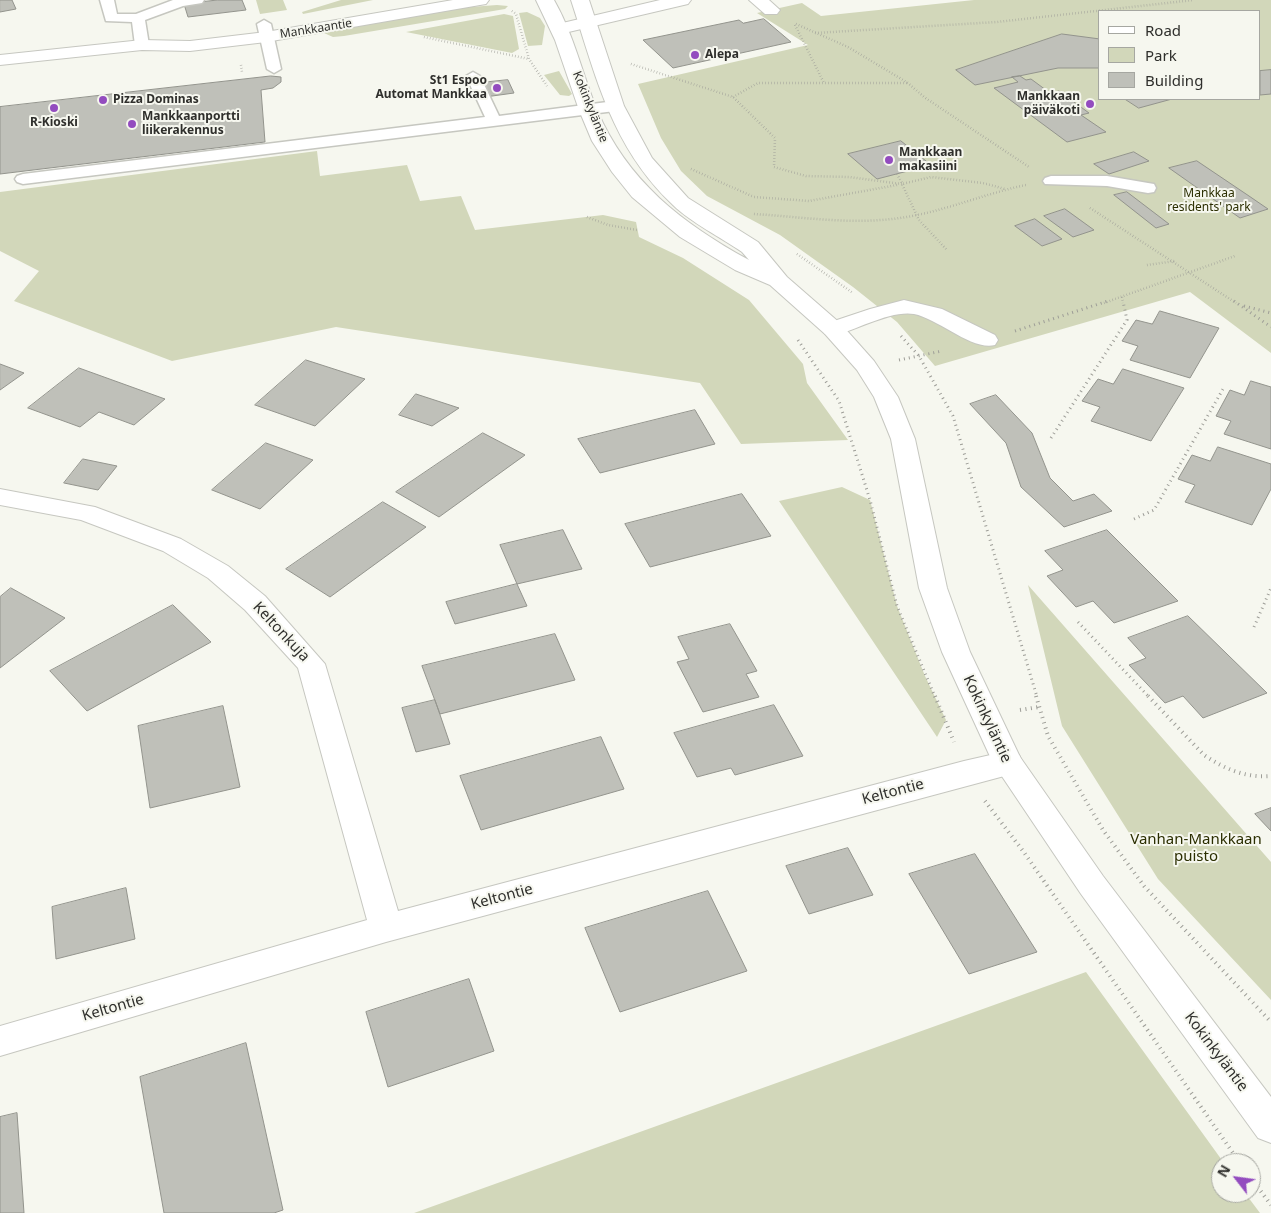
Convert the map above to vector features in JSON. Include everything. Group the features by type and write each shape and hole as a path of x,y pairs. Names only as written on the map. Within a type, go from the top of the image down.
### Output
{"main road":[{"name":"Mankkaantie","path":"0,60 146,45 190,46 265,31 397,0"},
{"name":"Mankkaantie","path":"265,31 386,18 480,0"},
{"name":"Kokinkyläntie","path":"545,0 560,29 600,138 631,185 666,219 730,260 779,282"},
{"name":"Kokinkyläntie","path":"580,0 615,106 642,160 664,186 681,202 750,247 779,282 833,329 866,366 886,397 904,439 933,588 956,652 1008,763 1092,885 1271,1126"},
{"path":"560,29 682,0"},
{"path":"833,329 906,306 931,312 960,324 987,340"},
{"name":"Keltonkuja","path":"0,497 86,513 172,545 226,578 255,603 311,664 386,928"},
{"name":"Keltontie","path":"0,1041 386,928 964,773 1008,763"}],"lane":[{"path":"107,0 111,18 138,18 180,2 197,0"},
{"path":"138,18 146,45"},
{"path":"265,31 274,69"},
{"path":"473,76 494,121"},
{"path":"23,179 615,106"},
{"path":"1051,181 1107,181 1148,188"}],"path":[{"path":"1104,10 1194,0"},
{"path":"734,97 758,83 908,83 848,47 794,24 764,5"},
{"path":"512,11 516,14 529,59 567,112"},
{"path":"814,33 997,22 1098,11"},
{"path":"607,18 620,59 667,77 734,97 775,138 774,167 806,176 849,177 902,184"},
{"path":"794,24 824,83"},
{"path":"415,36 529,59"},
{"path":"690,169 754,197 808,201 931,177 982,183 1006,189"},
{"path":"897,174 914,216 946,249"},
{"path":"752,214 881,220 914,216 1006,189 1051,181"},
{"path":"587,217 608,225 645,232"},
{"path":"796,253 880,314 919,356 953,416 1048,736 1103,830 1144,886 1271,1022"},
{"path":"895,361 987,340 1193,273 1235,256"},
{"path":"1147,265 1165,264 1175,261"},
{"path":"1193,273 1271,327"},
{"path":"1051,438 1126,320 1122,297"},
{"path":"1241,305 1271,313"},
{"path":"792,332 839,401 870,500 897,606 925,676 946,720 964,773 1023,852 1233,1153"},
{"path":"1134,519 1154,510 1223,389"},
{"path":"1254,627 1271,588"},
{"path":"1078,622 1204,755 1224,768 1246,777 1271,776"},
{"path":"1261,1192 1271,1205"}],"green space":[{"path":"256,0 283,0 287,10 260,14"},
{"path":"341,0 373,0 303,14 302,12"},
{"name":"Mankkaa residents' park","path":"974,0 1271,0 1271,353 1190,292 935,366 897,322 853,287 780,235 707,196 681,171 661,138 638,84 808,45 757,13 802,3 821,16"},
{"path":"497,5 508,6 505,9 344,36 333,37 324,33 444,9"},
{"path":"527,12 540,18 545,26 542,45 528,46 519,13"},
{"path":"504,14 513,16 519,49 512,53 406,32"},
{"path":"559,71 572,94 569,96 560,95 544,75"},
{"path":"317,151 320,176 407,165 420,201 461,196 475,230 603,215 636,222 639,237 683,258 749,300 803,364 807,383 848,440 741,444 700,383 336,327 172,361 14,301 39,271 0,251 0,192"},
{"path":"842,487 870,500 897,606 925,676 946,720 937,737 779,501"},
{"name":"Vanhan-Mankkaan puisto","path":"1028,585 1271,862 1271,1000 1158,879 1062,726"},
{"path":"1086,972 1217,1153 1211,1153 1211,1203 1252,1203 1260,1213 414,1213"}],"building":[{"path":"0,0 12,0 16,9 0,12"},
{"path":"218,0 242,0 246,10 188,17 184,4"},
{"name":"Alepa","path":"764,19 791,42 673,68 643,40 739,20 743,23"},
{"path":"1062,34 1098,39 1098,68 1058,68 975,85 956,70"},
{"path":"1271,70 1271,94 1261,95 1261,71"},
{"name":"Mankkaanportti liikerakennus","path":"271,76 281,77 281,82 273,88 261,90 265,142 0,174 0,107"},
{"path":"1020,76 1026,80 1031,79 1050,93 1059,91 1089,113 1081,115 1106,132 1067,142 994,88 1018,82 1012,77"},
{"name":"St1 Espoo Automat Mankkaa","path":"508,80 514,93 485,97 480,83"},
{"path":"1127,100 1168,100 1139,108"},
{"name":"Mankkaan makasiini","path":"901,141 931,165 877,179 848,154"},
{"path":"1134,152 1149,161 1109,174 1094,164"},
{"path":"1197,161 1268,209 1240,218 1169,168"},
{"path":"1127,192 1169,224 1156,228 1114,195"},
{"path":"1065,209 1094,230 1073,237 1044,216"},
{"path":"1035,219 1062,239 1042,246 1015,226"},
{"path":"1160,311 1219,328 1190,378 1130,360 1138,346 1122,341 1136,320 1152,324"},
{"path":"306,360 365,379 315,426 255,405"},
{"path":"0,364 24,373 0,390"},
{"path":"79,368 165,399 134,425 99,412 80,427 28,408"},
{"path":"1123,369 1184,388 1151,441 1091,421 1100,407 1082,401 1098,379 1113,384"},
{"path":"1251,381 1271,387 1271,449 1224,434 1231,421 1216,416 1230,390 1244,395"},
{"path":"416,394 459,408 432,426 399,415"},
{"path":"996,395 1032,433 1050,478 1073,501 1094,494 1112,511 1064,527 1021,487 1006,443 970,404"},
{"path":"695,410 715,444 600,473 578,439"},
{"path":"483,433 525,455 439,517 396,492"},
{"path":"266,443 313,460 260,509 212,490"},
{"path":"1218,447 1271,464 1271,489 1252,525 1185,502 1195,485 1178,479 1192,455 1210,461"},
{"path":"83,459 117,466 98,490 64,483"},
{"path":"742,494 771,536 650,567 625,524"},
{"path":"383,502 426,527 330,597 286,569"},
{"path":"563,530 582,569 517,584 500,545"},
{"path":"1107,530 1178,601 1114,623 1093,601 1076,607 1047,576 1063,570 1045,551"},
{"path":"517,584 527,606 455,624 446,602"},
{"path":"11,588 65,618 0,668 0,597"},
{"path":"173,605 211,642 87,711 50,671"},
{"path":"1188,616 1267,693 1203,718 1183,696 1165,703 1129,665 1146,658 1128,638"},
{"path":"730,624 757,671 746,674 759,697 703,712 677,662 689,659 678,637"},
{"path":"555,634 575,680 440,714 422,666"},
{"path":"435,700 450,744 416,752 402,708"},
{"path":"774,705 803,756 735,775 731,768 697,777 674,733"},
{"path":"223,706 240,787 150,808 138,726"},
{"path":"601,737 624,789 481,830 460,776"},
{"path":"1271,808 1271,831 1255,814"},
{"path":"848,848 873,895 809,914 786,866"},
{"path":"975,854 1037,952 969,974 909,874"},
{"path":"126,888 135,939 56,959 52,907"},
{"path":"708,891 747,971 620,1012 585,928"},
{"path":"469,979 494,1051 388,1087 366,1012"},
{"path":"246,1043 283,1210 274,1213 164,1213 140,1077"},
{"path":"17,1113 24,1213 0,1213 0,1117"}],"place":[{"name":"Alepa","path":"695,55"},
{"name":"St1 Espoo Automat Mankkaa","path":"497,88"},
{"name":"Pizza Dominas","path":"103,100"},
{"name":"Mankkaan päiväkoti","path":"1090,104"},
{"name":"R-Kioski","path":"54,108"},
{"name":"Mankkaanportti liikerakennus","path":"132,124"},
{"name":"Mankkaan makasiini","path":"889,160"}]}
